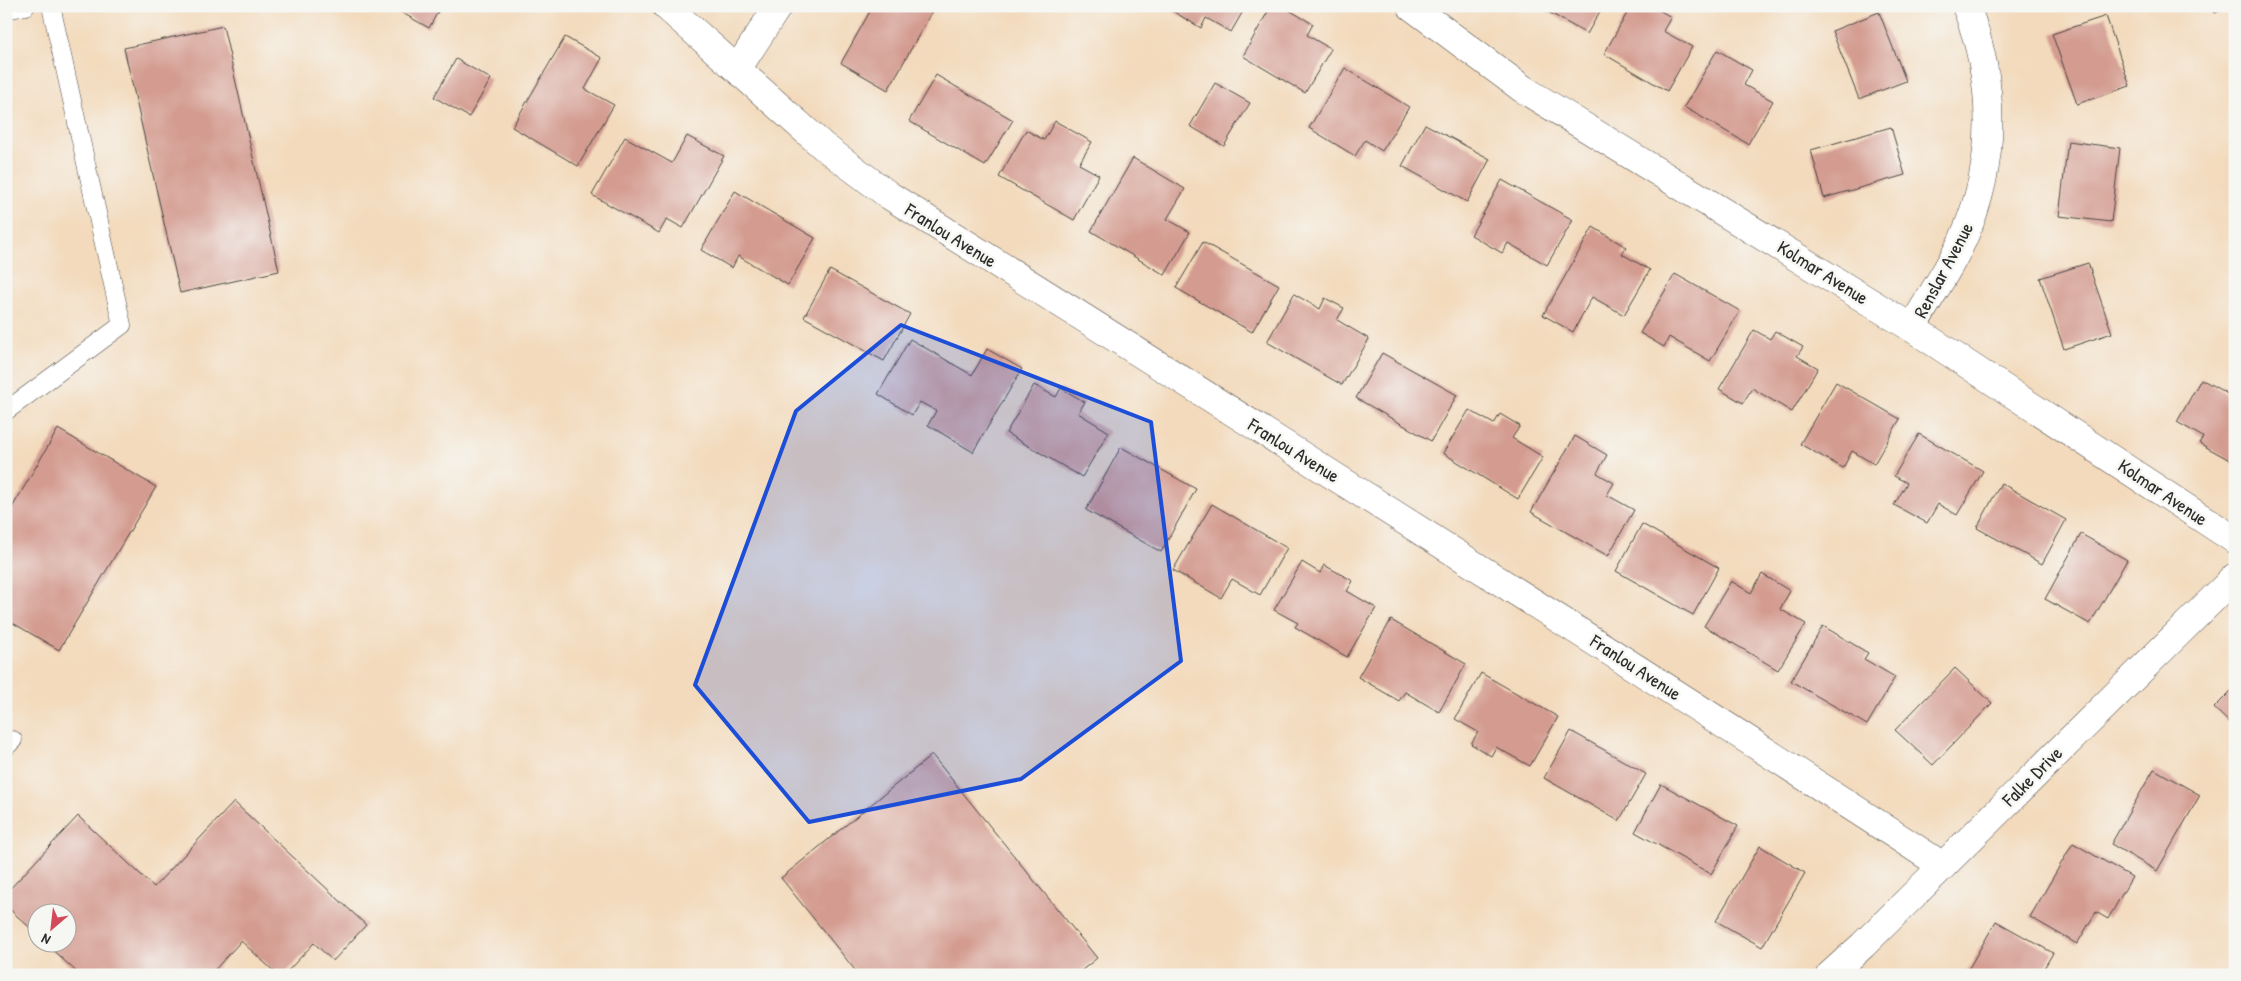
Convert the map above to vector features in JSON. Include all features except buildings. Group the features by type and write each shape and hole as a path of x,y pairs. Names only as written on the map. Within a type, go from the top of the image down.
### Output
{"street":[{"name":"Franlou Avenue","path":"666,6 738,68 823,146 890,196 1378,503 1703,710 1943,866"},
{"path":"738,68 778,6"},
{"name":"Kolmar Avenue","path":"1411,6 1523,89 1912,328 2235,540"},
{"name":"Renslar Avenue","path":"1912,328 1962,240 1978,199 1987,156 1989,112 1985,69 1978,36 1966,6"},
{"name":"Falke Drive","path":"1830,975 1863,946 2235,577"}],"lane":[{"path":"6,10 26,6"},
{"path":"6,411 122,325 51,6"}],"highlighted area":[{"path":"901,325 1151,422 1181,661 1021,779 809,822 695,685 796,411"}]}
